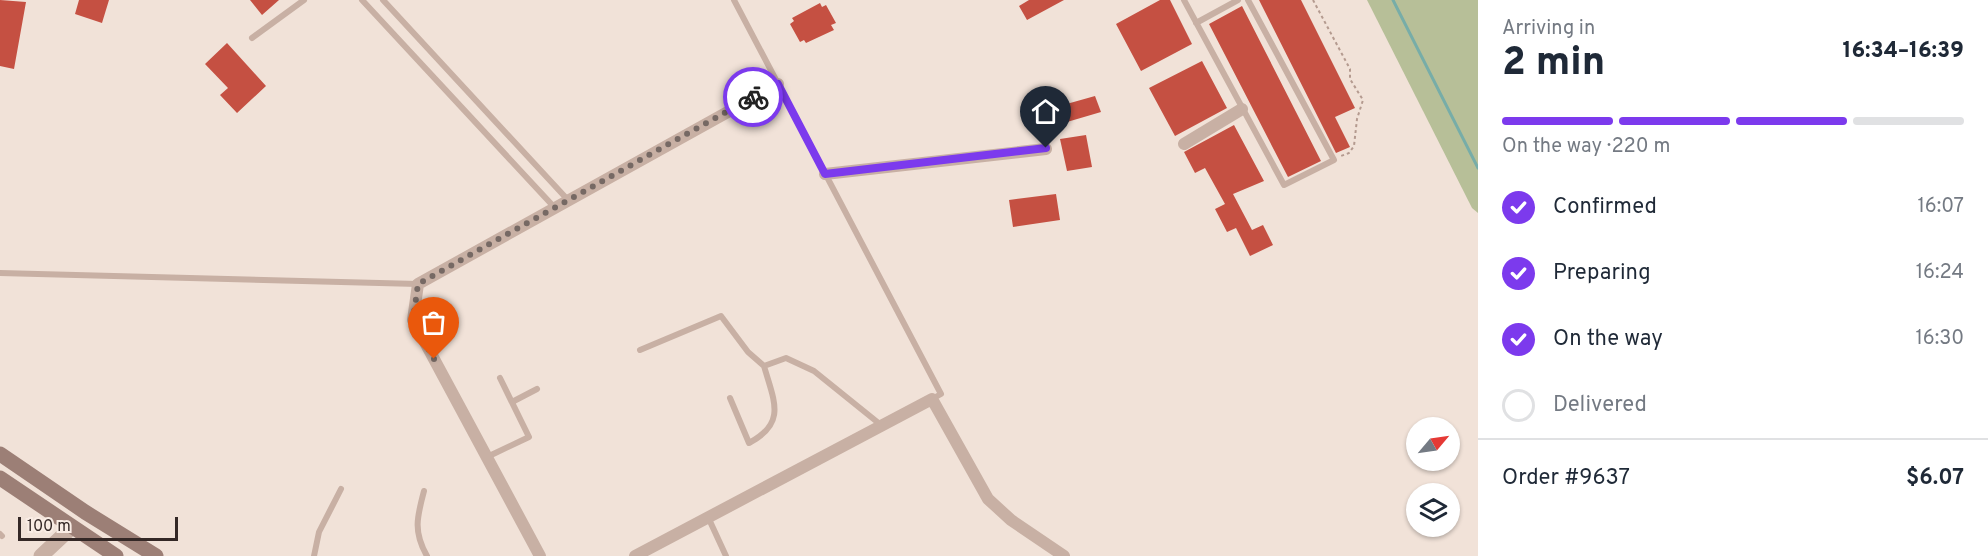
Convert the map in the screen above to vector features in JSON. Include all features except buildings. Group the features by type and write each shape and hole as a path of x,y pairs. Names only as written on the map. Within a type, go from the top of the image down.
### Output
{"main road":[{"path":"0,454 156,556"},
{"path":"0,478 71,528 116,556"}],"street":[{"path":"540,556 413,320 418,284 778,84"},
{"path":"1184,144 1242,109"},
{"path":"825,174 1046,148"},
{"path":"635,556 932,399 988,499 1011,520 1064,556"},
{"path":"41,556 71,528"}],"lane":[{"path":"252,38 303,0"},
{"path":"362,0 555,208"},
{"path":"383,0 568,200"},
{"path":"734,0 941,394 932,399"},
{"path":"1184,0 1284,185 1334,160 1248,0"},
{"path":"1196,23 1238,0"},
{"path":"0,273 418,284"},
{"path":"640,350 721,316 747,352 764,366 775,404 773,421 768,432 749,443 730,398"},
{"path":"764,366 786,358 814,371 881,426"},
{"path":"487,458 529,437 500,378"},
{"path":"512,402 537,389"},
{"path":"314,556 320,531 341,489"},
{"path":"424,491 418,513 418,538 427,556"},
{"path":"708,518 726,556"}],"path":[{"path":"1313,0 1350,69 1350,79 1363,100 1357,119 1354,146 1349,153 1334,160"}],"green space":[{"path":"1367,0 1478,0 1478,213 1472,208"}],"waterway":[{"path":"1393,0 1478,168"}],"way so far":[{"path":"434,359 413,320 418,284 753,97"}],"route":[{"path":"753,97 778,84 825,174 1046,148"}]}
